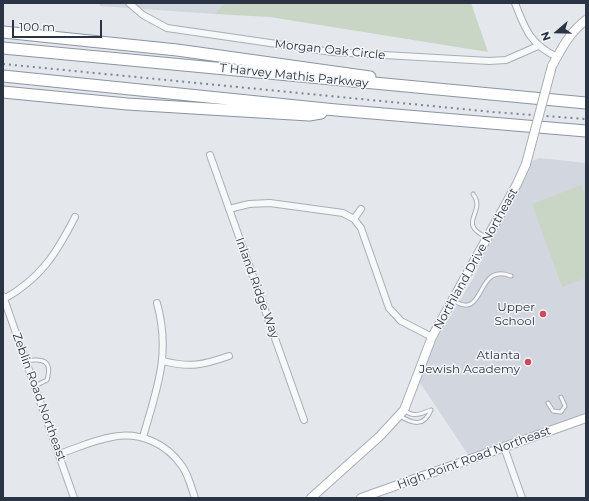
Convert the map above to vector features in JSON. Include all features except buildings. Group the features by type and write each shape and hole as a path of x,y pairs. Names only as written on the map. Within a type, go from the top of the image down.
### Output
{"highway":[{"path":"3,28 40,36"},
{"path":"3,32 177,50 328,70 496,96"},
{"name":"T Harvey Mathis Parkway","path":"3,48 496,96 586,103"},
{"path":"3,76 336,110 586,131"},
{"path":"3,92 127,104 301,115 336,110"}],"street":[{"name":"Morgan Oak Circle","path":"129,3 143,15 167,28 332,52 489,61 506,60 538,46"},
{"path":"515,3 524,27 538,46 557,57"},
{"name":"Northland Drive Northeast","path":"313,497 380,436 402,413 432,337 488,238 526,164 552,66 572,32 586,20"},
{"name":"Inland Ridge Way","path":"210,155 304,420"},
{"path":"229,209 249,204 270,203 343,213 354,218 361,228 389,308 401,321 432,337"},
{"path":"354,218 361,209"},
{"path":"3,298 27,284 45,267 58,249 75,217"},
{"name":"Zeblin Road Northeast","path":"3,298 74,498"},
{"path":"143,437 163,361 163,330 157,302"},
{"path":"163,361 180,365 196,366 229,356"},
{"name":"High Point Road Northeast","path":"362,498 586,418"},
{"path":"59,454 113,436 126,435 143,437 165,448 175,457 188,477 195,498"},
{"path":"504,447 522,498"}],"lane":[{"path":"473,194 478,203 477,210 472,218 473,226 477,233 488,238"},
{"path":"453,300 464,306 468,306 477,297 492,276 503,273 511,276"},
{"path":"26,361 43,360 48,365 47,380 35,386"},
{"path":"548,403 553,411 561,412 565,406 562,397"},
{"path":"432,410 429,416 419,423 411,423 402,413 415,416 432,410"}],"shaded area":[{"path":"99,3 224,3 215,14 100,6"},
{"path":"539,158 586,163 586,413 471,459 417,378 438,337 474,277 526,164"}],"green space":[{"path":"224,3 471,3 488,52 270,17 215,14"},
{"path":"581,185 586,197 586,278 562,287 532,204"}],"railway":[{"path":"3,64 493,112 586,119"}],"place":[{"name":"Upper School","path":"543,314"},
{"name":"Atlanta Jewish Academy","path":"528,362"}]}
